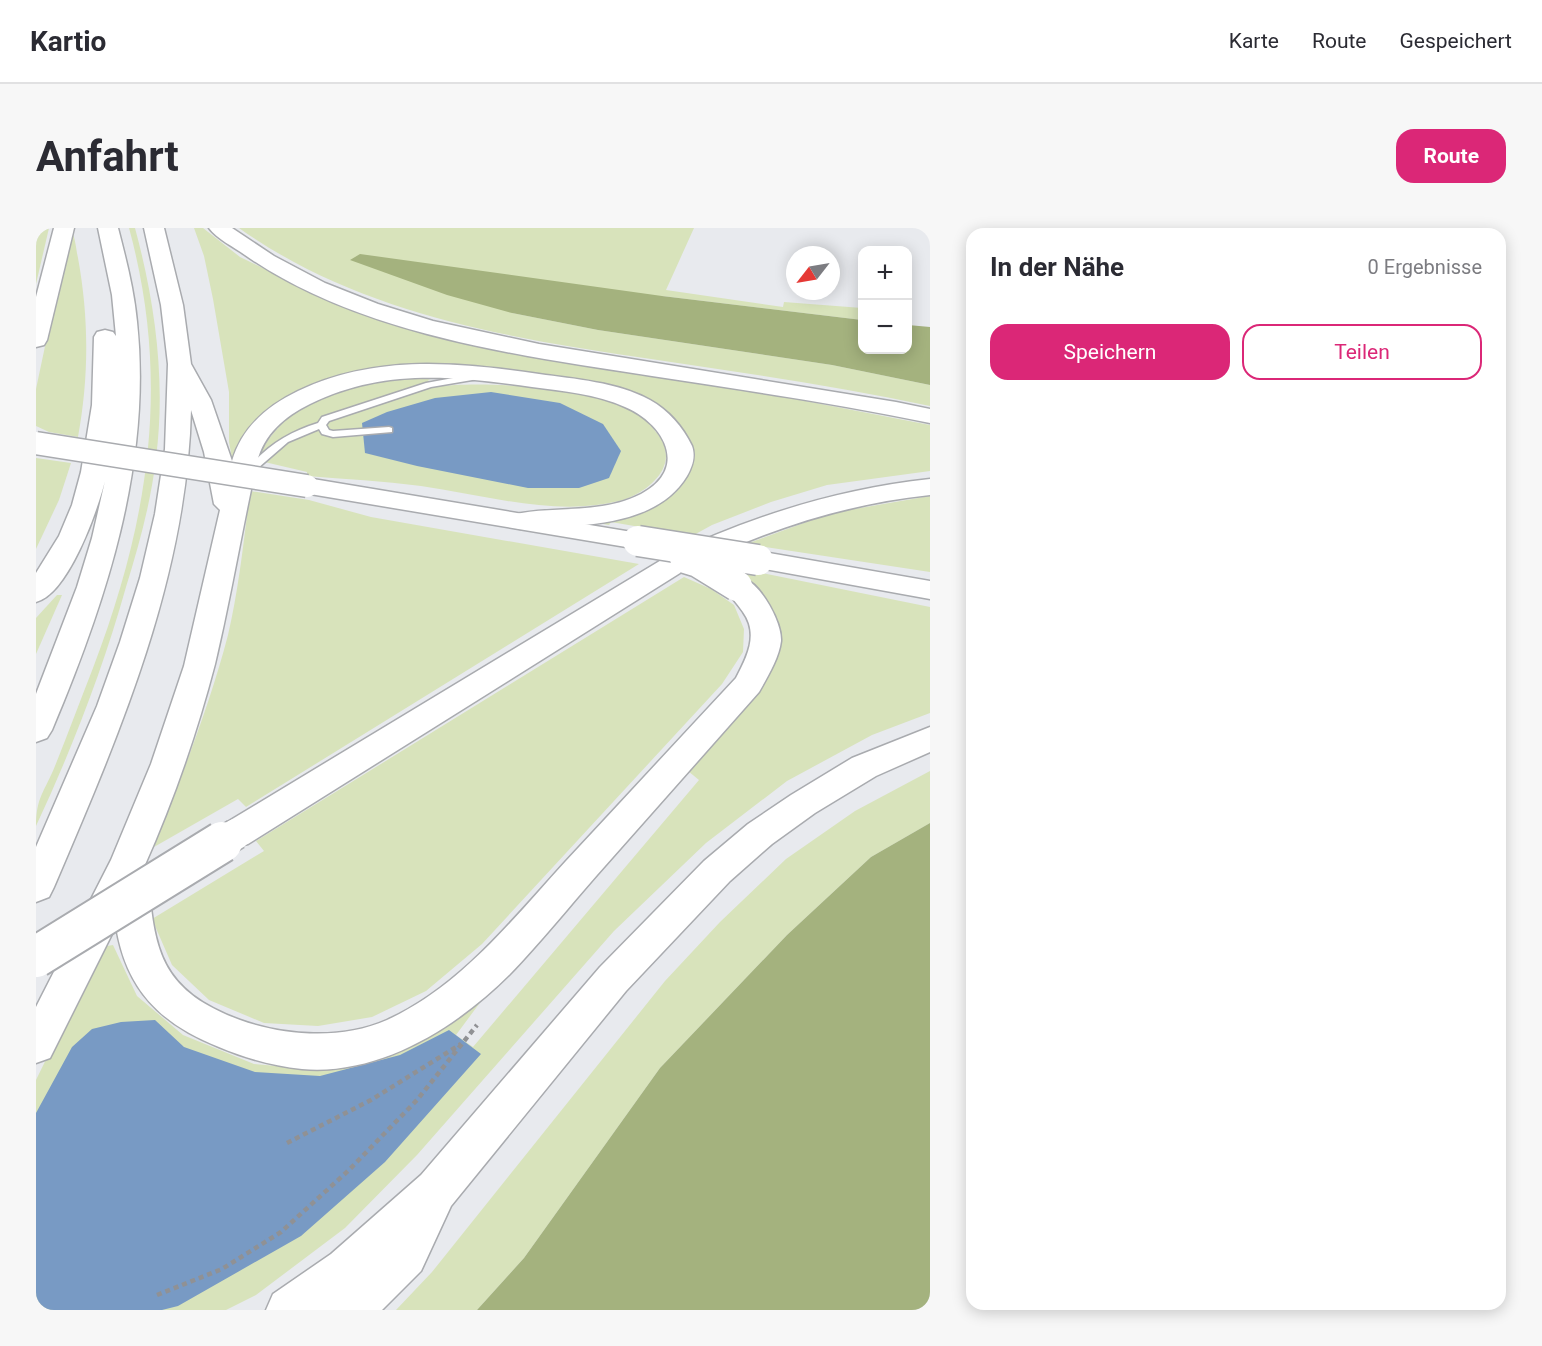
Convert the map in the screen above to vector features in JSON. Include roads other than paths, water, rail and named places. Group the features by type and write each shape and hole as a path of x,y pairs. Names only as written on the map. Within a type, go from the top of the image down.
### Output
{"main road":[{"path":"36,340 64,228"},
{"path":"36,593 68,545 95,477 102,435 104,295 91,228"},
{"path":"36,730 77,631 108,532 124,446 127,335 120,283 108,228"},
{"path":"36,887 91,764 136,638 164,537 177,455 179,362 177,331 169,286 154,228"},
{"path":"219,228 277,268 320,289 362,305 452,332 556,354 792,389 930,416"},
{"path":"179,362 199,396 223,480 230,521"},
{"path":"36,1045 129,858 168,764 199,667 244,462 252,441 269,420 312,392 368,374 433,369 497,375 604,392 636,403 659,417 675,435 682,454 676,474 662,493 635,507 606,513 521,521"},
{"path":"36,443 638,541 698,562 748,573 930,590"},
{"path":"36,957 678,562 726,538 790,515 849,500 930,487"},
{"path":"129,858 134,938 152,978 181,1008 217,1030 263,1044 303,1051 351,1047 394,1034 416,1024 451,1002 496,963 748,684 764,655 766,624 754,603 748,573"},
{"path":"289,1310 347,1269 436,1190 613,979 717,872 760,834 803,804 864,767 930,738"},
{"path":"350,1310 405,1255 436,1190"}],"lane":[{"path":"255,466 274,447 293,434 322,425 325,419 429,385 497,375"},
{"path":"322,425 325,432 333,434 389,430"}],"water":[{"path":"491,392 560,403 603,424 621,451 609,478 579,488 528,488 365,453 362,423 387,412 435,398"},
{"path":"155,1020 184,1047 255,1072 320,1076 400,1055 449,1030 481,1054 385,1162 301,1236 178,1306 162,1310 36,1310 36,1113 72,1047 92,1029 121,1022"}]}
